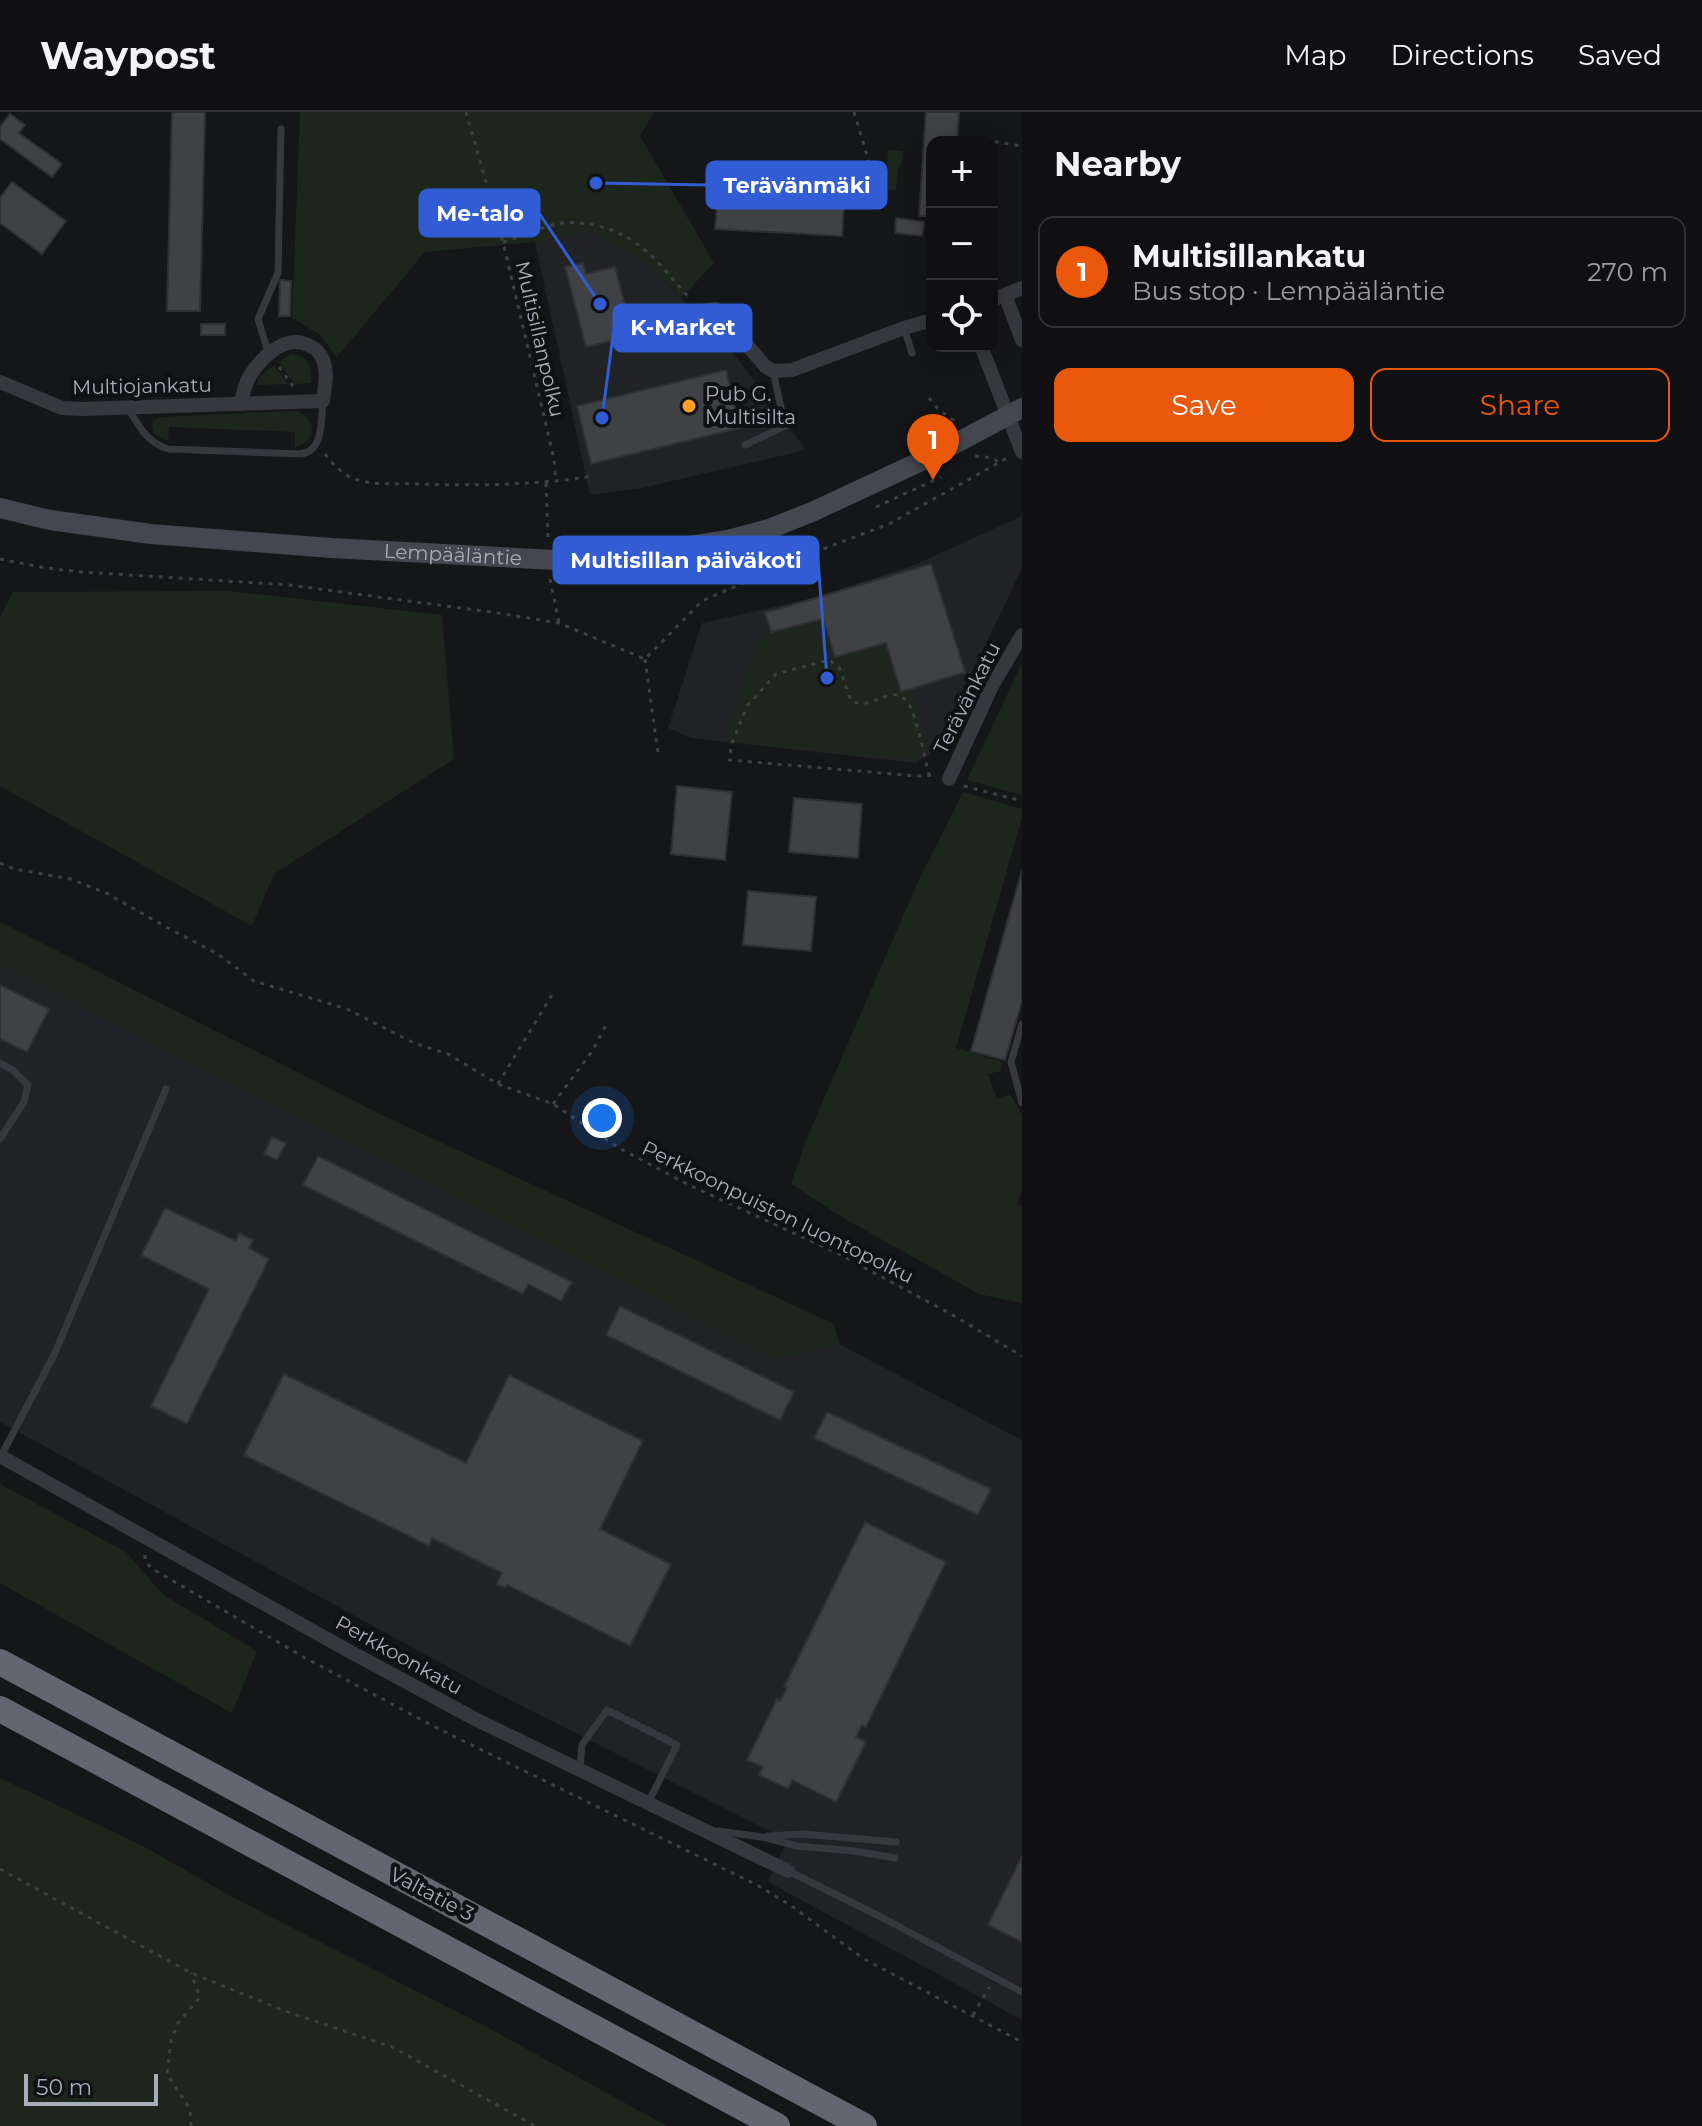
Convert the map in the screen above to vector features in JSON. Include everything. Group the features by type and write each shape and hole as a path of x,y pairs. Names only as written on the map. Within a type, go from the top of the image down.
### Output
{"highway":[{"name":"Valtatie 3","path":"0,1662 864,2126"},
{"name":"Valtatie 3","path":"0,1709 777,2126"}],"main road":[{"name":"Lempääläntie","path":"0,508 50,520 151,534 331,548 555,560 632,555 728,540 769,529 932,456 1015,412"}],"street":[{"path":"1022,288 998,298 1022,340"},
{"path":"701,311 716,309 765,366 773,371 792,370 926,322"},
{"path":"269,354 290,342 312,346 324,361 326,372 316,402"},
{"path":"984,352 1015,412 1022,452"},
{"name":"Multiojankatu","path":"241,404 243,389 251,373 269,354"},
{"name":"Multiojankatu","path":"0,382 62,408 316,402"},
{"name":"Terävänkatu","path":"949,779 992,686 1022,635"},
{"name":"Perkkoonkatu","path":"1,1456 475,1719 788,1871"}],"lane":[{"path":"269,354 258,319 278,273 281,129"},
{"path":"904,328 912,353"},
{"path":"745,445 785,426 773,371"},
{"path":"128,408 146,438 168,449 300,454 314,449 319,439 316,402"},
{"path":"1022,1024 1011,1062 1022,1103"},
{"path":"0,1063 13,1070 28,1085 24,1102 0,1139"},
{"path":"1,1456 55,1353 166,1089"},
{"path":"580,1770 582,1745 607,1710 677,1745 648,1803"},
{"path":"704,1830 895,1858"},
{"path":"762,1837 802,1834 896,1842"},
{"path":"788,1871 1022,1992"}],"path":[{"name":"Multisillanpolku","path":"466,112 503,242 554,459 556,482"},
{"path":"854,112 872,172 875,206"},
{"path":"998,142 1022,146"},
{"path":"503,242 560,223 606,227 643,246 701,311"},
{"path":"269,354 293,386 316,402"},
{"path":"929,398 939,410 958,423"},
{"path":"975,456 993,458 999,463"},
{"path":"334,466 355,479 390,484 504,486 594,476"},
{"path":"876,507 941,477"},
{"path":"546,483 548,543"},
{"path":"550,576 559,623"},
{"path":"645,659 658,753"},
{"path":"929,776 909,704 900,695 868,704 851,701 839,667 829,660 776,674 747,706 732,743 729,760 929,776 1022,801"},
{"name":"Perkkoonpuiston luontopolku","path":"0,863 14,869 71,879 108,894 218,954 254,981 347,1009 414,1043 448,1054 498,1084 553,1104 633,1155 687,1184 839,1254 1022,1355"},
{"path":"498,1084 553,993"},
{"path":"553,1104 593,1050 606,1025"},
{"name":"Perkkoonpuiston luontopolku","path":"1016,1352 1022,1355"},
{"path":"146,1551 145,1560 151,1568 307,1659 439,1729 757,1885 864,1959 1022,2042"},
{"path":"0,1869 191,1973 285,2011 392,2047 535,2126"},
{"path":"191,1973 200,1997 178,2023 171,2040 167,2074 190,2109 191,2126"},
{"path":"973,2015 994,1977"}],"shaded area":[{"path":"300,112 654,112 640,136 714,263 681,298 652,267 591,231 535,242 425,252 337,357 319,334 292,318"},
{"path":"888,150 903,151 896,190 885,189"},
{"path":"591,231 652,267 737,358 806,450 642,488 590,495 535,242"},
{"path":"291,354 306,360 311,383 295,384 278,362"},
{"path":"274,365 288,384 258,385 258,378"},
{"path":"296,411 308,419 312,430 308,440 295,447 295,432 169,427 168,441 154,433 152,427 153,421 160,417"},
{"path":"1022,516 1022,568 935,751 916,763 691,738 668,728 702,623 806,600 912,566"},
{"path":"230,591 442,615 454,759 274,874 252,926 0,786 0,617 13,592"},
{"path":"823,619 835,657 886,643 901,692 911,689 929,749 916,760 725,742 757,642 771,632"},
{"path":"1022,663 1022,795 967,780"},
{"path":"963,792 1022,809 956,1048 1002,1062 1001,1071 988,1074 997,1099 1010,1094 1022,1115 1022,1191 1017,1203 1022,1206 1022,1303 979,1294 847,1220 791,1184 806,1140 920,877"},
{"path":"0,922 382,1115 834,1324 839,1344 775,1360 0,964"},
{"path":"0,964 775,1360 839,1344 1022,1440 1022,2020 768,1882 787,1840 492,1691 0,1422"},
{"path":"0,1484 126,1552 162,1594 257,1651 232,1713 0,1583"},
{"path":"0,1778 143,1846 236,1899 483,2025 667,2126 0,2126"}],"building":[{"path":"172,112 205,112 200,311 167,311"},
{"path":"926,112 959,112 957,136 926,136 926,216 919,216"},
{"path":"10,114 25,125 19,133 62,164 52,177 0,139 0,127"},
{"path":"12,182 66,221 42,254 0,223 0,198"},
{"path":"718,195 844,203 842,236 715,229"},
{"path":"896,218 924,222 922,236 895,233"},
{"path":"583,263 586,274 615,267 633,335 586,347 565,267"},
{"path":"280,280 291,281 290,316 279,316"},
{"path":"201,324 225,324 225,335 201,335"},
{"path":"726,370 740,428 591,464 577,406"},
{"path":"931,564 965,672 901,692 886,643 835,657 823,619 771,632 765,613"},
{"path":"677,786 732,792 725,860 671,854"},
{"path":"794,798 862,804 858,858 789,852"},
{"path":"1022,870 1022,1001 1005,1060 971,1051"},
{"path":"748,891 816,897 811,951 743,945"},
{"path":"0,985 49,1009 27,1052 0,1039"},
{"path":"272,1137 286,1143 277,1160 264,1154"},
{"path":"318,1156 572,1282 561,1301 528,1284 523,1294 303,1185"},
{"path":"165,1208 236,1241 239,1233 253,1240 249,1248 269,1259 187,1424 151,1406 209,1289 141,1255"},
{"path":"620,1306 794,1392 780,1420 606,1335"},
{"path":"284,1374 466,1463 509,1375 643,1441 600,1529 671,1564 630,1646 507,1585 505,1588 496,1584 502,1573 432,1538 429,1546 244,1455"},
{"path":"827,1412 991,1489 978,1515 814,1438"},
{"path":"865,1522 946,1562 866,1727 862,1725 856,1737 866,1742 836,1802 792,1780 788,1789 759,1775 763,1767 747,1760 777,1699 780,1701 787,1688 784,1687"},
{"path":"1022,1856 1022,1942 988,1925"}],"place":[{"name":"Terävänmäki","path":"596,183"},
{"name":"Me-talo","path":"600,304"},
{"name":"Pub G. Multisilta","path":"689,406"},
{"name":"K-Market","path":"602,418"},
{"name":"Multisillankatu","path":"933,480"},
{"name":"Multisillan päiväkoti","path":"827,678"}]}
